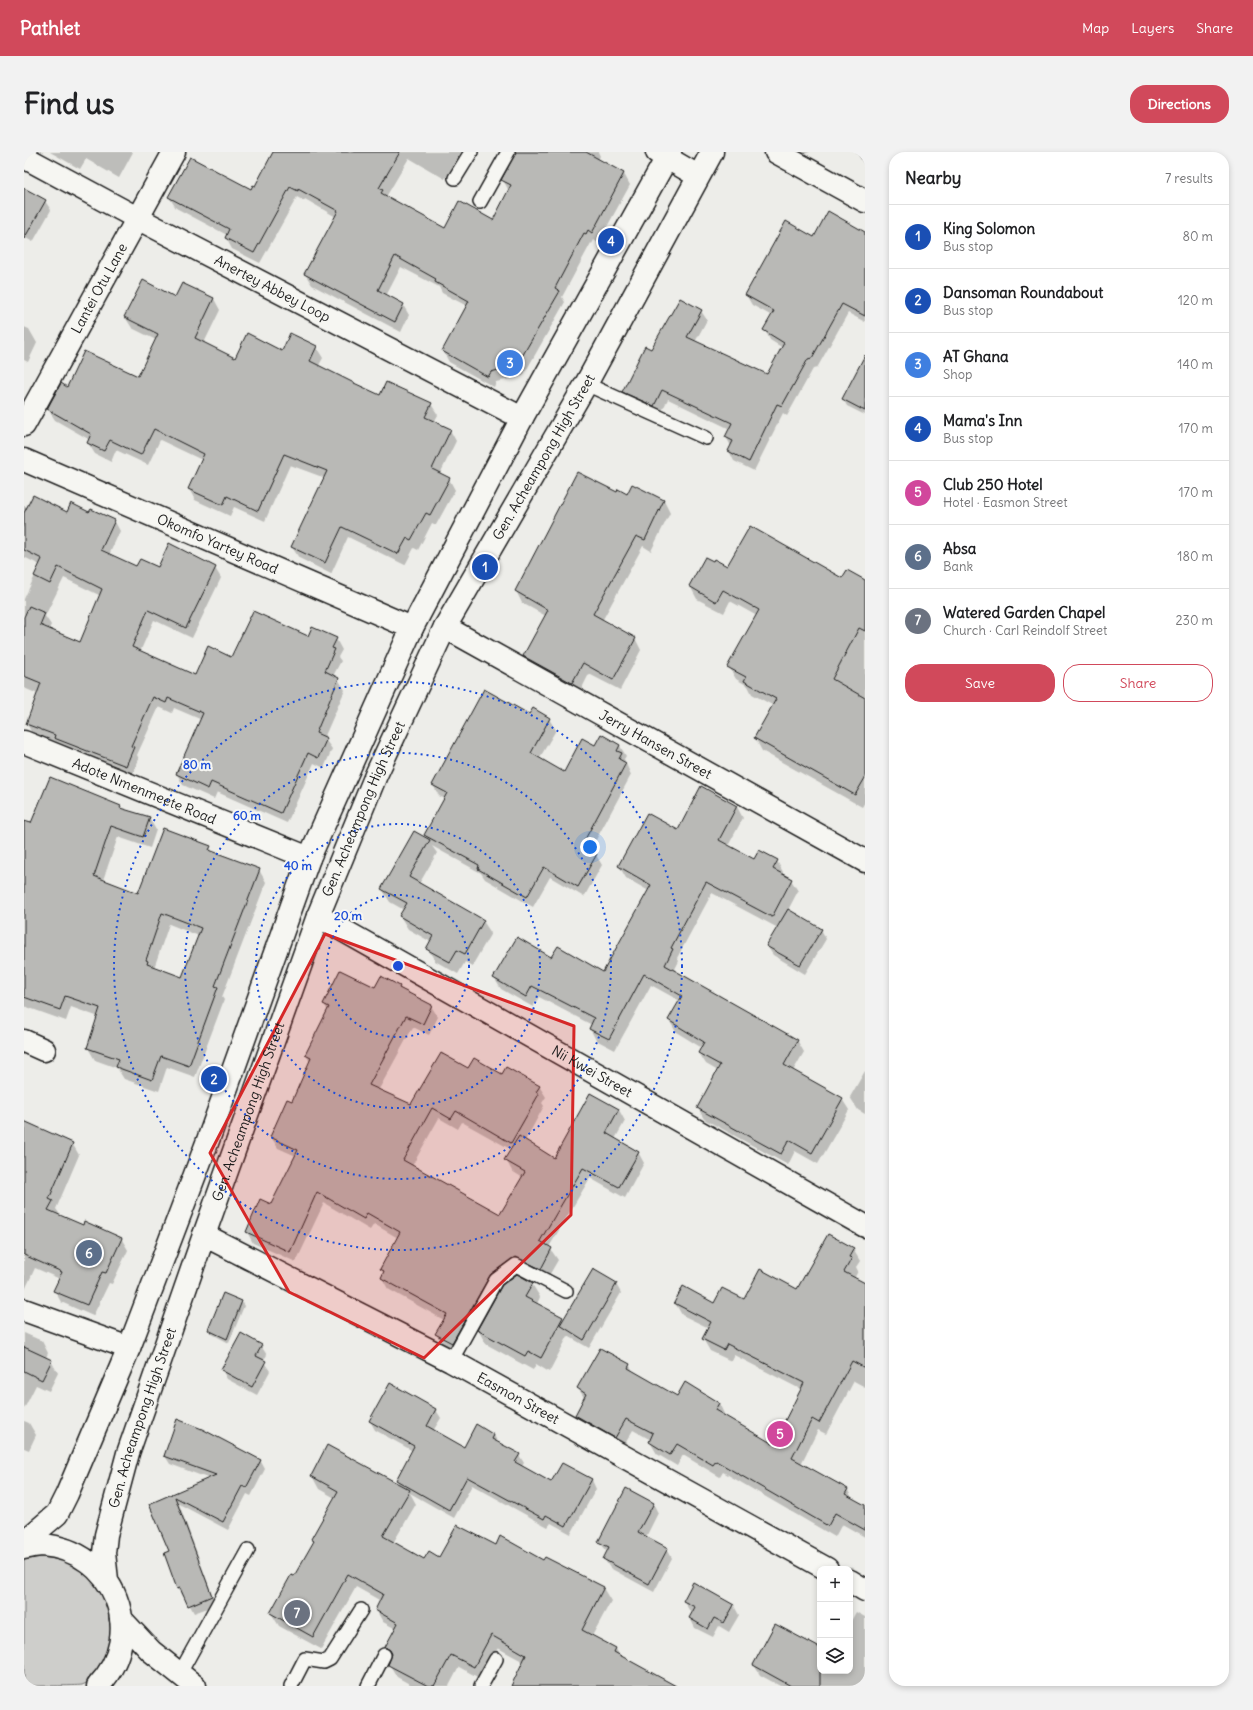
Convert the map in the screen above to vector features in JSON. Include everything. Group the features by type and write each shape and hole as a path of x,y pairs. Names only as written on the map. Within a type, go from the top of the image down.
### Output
{"street":[{"name":"Lantei Otu Lane","path":"24,425 174,152"},
{"name":"Gen. Acheampong High Street","path":"107,1580 104,1553 106,1535 128,1453 318,916 376,775 445,627 586,384 712,152"},
{"path":"776,152 865,201"},
{"name":"Gen. Acheampong High Street","path":"24,1542 56,1514 67,1494 129,1348 207,1143 309,858 412,628 522,418 665,154"},
{"path":"665,154 698,176"},
{"name":"Anertey Abbey Loop","path":"24,157 137,218 522,418"},
{"name":"Okomfo Yartey Road","path":"24,460 412,628"},
{"name":"Jerry Hansen Street","path":"445,627 865,861"},
{"name":"Adote Nmenmeete Road","path":"24,742 309,858"},
{"name":"Nii Kwei Street","path":"318,916 865,1226"},
{"path":"24,1041 44,1050"},
{"name":"Easmon Street","path":"204,1235 451,1361 823,1566"},
{"path":"24,1310 129,1348"},
{"path":"24,1548 42,1545 66,1550 89,1562 107,1580 119,1603 123,1628 119,1653 108,1676 98,1686"},
{"path":"853,1584 865,1590"},
{"path":"121,1619 151,1651 187,1679"}],"lane":[{"path":"455,178 471,152"},
{"path":"480,202 508,152"},
{"path":"586,384 706,438"},
{"path":"451,1361 496,1280 516,1265 566,1291"},
{"path":"187,1679 248,1550"},
{"path":"291,1686 305,1659 324,1662 330,1659 361,1610"},
{"path":"368,1686 384,1655"},
{"path":"481,1686 496,1659"}],"highlighted area":[{"path":"325,934 574,1026 571,1215 424,1358 289,1292 210,1153"}],"shaded area":[{"path":"41,1557 70,1563 85,1571 95,1580 103,1591 108,1603 112,1616 113,1628 108,1654 93,1677 82,1685 24,1686 24,1560"}],"building":[{"path":"273,152 400,152 379,188 383,190 381,193 445,228 459,201 493,220 511,185 501,180 516,152 586,152 624,173 592,233 588,230 586,234 584,233 555,288 560,291 517,365 491,372 488,377 442,351 469,301 435,282 436,279 395,256 378,290 404,304 395,322 304,274 338,211 298,189 298,191 290,187 254,253 225,238 229,229 168,197 190,157 251,189 253,185 255,186"},
{"path":"24,188 46,200 24,239"},
{"path":"828,211 865,232 865,316 842,304 812,358 808,359 782,406 777,404 749,462 728,451 733,441 725,437 732,423 662,390 654,406 622,392 645,346 651,349 680,298 702,310 687,337 767,374 784,343 763,330 774,311 745,295 786,221 814,237"},
{"path":"143,280 175,297 182,283 214,298 195,338 235,358 247,333 282,351 290,333 317,346 310,361 354,383 380,395 386,382 432,403 425,417 451,429 432,469 450,478 430,515 426,513 411,540 407,538 398,554 342,527 325,563 291,547 327,471 284,454 258,511 227,496 223,505 188,489 204,454 154,429 141,455 110,440 104,451 87,443 91,434 47,409 61,383 67,387 84,351 138,376 158,334 124,317"},
{"path":"865,355 865,411 842,399"},
{"path":"577,472 617,492 618,489 627,494 632,484 664,500 645,540 636,536 593,614 636,638 613,680 583,663 572,683 523,656 548,610 515,591"},
{"path":"33,495 67,512 71,503 89,512 91,509 115,520 101,550 136,566 140,559 158,567 169,543 216,567 186,628 148,610 132,647 195,675 208,646 231,657 253,611 308,636 312,627 337,638 332,648 335,649 325,671 339,678 316,733 327,738 318,758 308,753 281,813 211,782 208,789 176,774 203,713 168,698 166,703 153,697 131,746 134,747 126,766 54,738 55,735 26,724 41,683 24,676 24,617 29,606 45,613 40,625 80,642 102,589 58,567 50,584 34,576 42,559 24,550 24,513"},
{"path":"750,526 842,578 847,570 865,580 865,631 859,628 832,679 865,698 865,778 855,795 754,738 776,699 744,681 746,677 727,667 759,610 723,590 716,602 689,586 705,557 713,561 714,559 727,566"},
{"path":"484,689 529,714 533,708 550,718 531,753 564,772 582,738 595,745 601,734 620,745 617,751 622,753 619,759 626,763 582,845 597,854 578,887 544,867 527,897 478,869 479,865 424,835 447,793 432,785"},
{"path":"50,777 121,806 120,808 150,817 143,837 111,826 94,876 138,893 163,828 211,846 209,850 260,869 215,986 218,987 189,1066 161,1056 152,1080 116,1067 119,1059 87,1048 100,1008 65,996 60,1010 24,997 24,821 31,823","holes":["162,913 201,928 182,977 147,964 148,961 146,960"]},
{"path":"701,786 737,806 719,840 754,859 759,850 778,860 773,869 792,879 772,917 706,882 671,948 673,949 665,965 798,1040 784,1065 843,1098 812,1153 789,1140 781,1154 697,1108 720,1065 698,1053 704,1042 668,1020 682,996 644,974 609,1039 589,1029 594,1018 532,986 526,997 493,978 517,937 551,957 558,946 603,972 651,885 618,866 647,813 678,830"},
{"path":"414,831 430,840 409,877 484,920 465,954 457,950 450,962 426,949 433,936 399,916 407,903 381,889"},
{"path":"788,909 822,929 800,965 766,946"},
{"path":"340,970 375,987 381,976 400,986 399,988 432,1005 423,1024 406,1016 369,1085 411,1104 441,1053 468,1068 474,1058 502,1074 506,1067 540,1086 536,1092 539,1094 511,1143 456,1111 451,1119 432,1108 403,1160 500,1214 525,1172 504,1160 519,1136 554,1158 590,1093 619,1109 606,1133 639,1152 619,1187 583,1168 540,1241 552,1248 541,1269 515,1257 491,1274 452,1343 435,1334 447,1314 381,1278 384,1271 380,1269 400,1232 367,1213 364,1219 317,1192 290,1252 246,1232 260,1199 271,1204 298,1150 270,1137 287,1099 292,1101 311,1058 305,1055 329,1007 323,1004"},
{"path":"24,1121 73,1143 49,1199 53,1201 48,1210 83,1225 84,1221 122,1238 106,1273 102,1272 87,1305 53,1291 62,1272 24,1255"},
{"path":"828,1234 854,1248 849,1257 852,1258 844,1272 865,1283 865,1368 852,1361 819,1423 812,1419 792,1458 848,1489 845,1494 865,1505 865,1530 835,1513 828,1526 716,1461 713,1465 677,1444 670,1455 649,1442 653,1433 626,1419 615,1438 575,1415 586,1394 577,1388 600,1348 630,1364 628,1368 677,1396 685,1382 719,1403 715,1410 773,1444 804,1383 727,1344 724,1350 702,1339 711,1322 674,1303 683,1286 714,1303 722,1288 744,1299 760,1269 797,1289"},
{"path":"593,1269 617,1283 584,1340 560,1325"},
{"path":"517,1274 533,1283 525,1297 563,1317 541,1358 528,1351 525,1356 477,1330 502,1285"},
{"path":"223,1293 242,1301 227,1339 208,1330"},
{"path":"241,1333 262,1345 256,1356 266,1361 252,1387 221,1370"},
{"path":"24,1347 52,1360 42,1380 24,1371"},
{"path":"390,1383 436,1409 427,1426 464,1447 476,1424 494,1435 492,1439 520,1454 515,1462 551,1482 562,1463 592,1479 566,1526 546,1515 544,1519 467,1477 449,1510 396,1480 414,1446 369,1421"},
{"path":"177,1419 202,1429 261,1460 246,1488 242,1486 223,1522 175,1497 212,1596 188,1606 180,1588 177,1589 164,1553 169,1551 149,1504 216,1475 164,1456"},
{"path":"327,1445 410,1490 383,1536 424,1559 429,1551 439,1557 457,1525 496,1545 500,1536 543,1560 545,1557 604,1587 582,1630 616,1648 614,1652 676,1686 511,1686 526,1655 491,1635 474,1667 451,1655 434,1686 428,1686 388,1665 392,1654 390,1650 385,1647 398,1623 375,1610 383,1594 348,1574 313,1637 270,1613 291,1575 294,1576 314,1541 311,1539 338,1491 311,1476"},
{"path":"626,1488 654,1503 638,1532 668,1548 649,1584 603,1559 609,1547 598,1542"},
{"path":"693,1582 734,1605 724,1623 714,1618 708,1629 689,1618 695,1607 683,1601"},
{"path":"775,1624 817,1646 817,1674 820,1674 820,1686 791,1686 753,1665"}],"place":[{"name":"Mama's Inn","path":"611,241"},
{"name":"AT Ghana","path":"510,363"},
{"name":"King Solomon","path":"485,567"},
{"name":"Dansoman Roundabout","path":"214,1079"},
{"name":"Absa","path":"89,1253"},
{"name":"Club 250 Hotel","path":"780,1434"},
{"name":"Watered Garden Chapel","path":"297,1613"}]}
